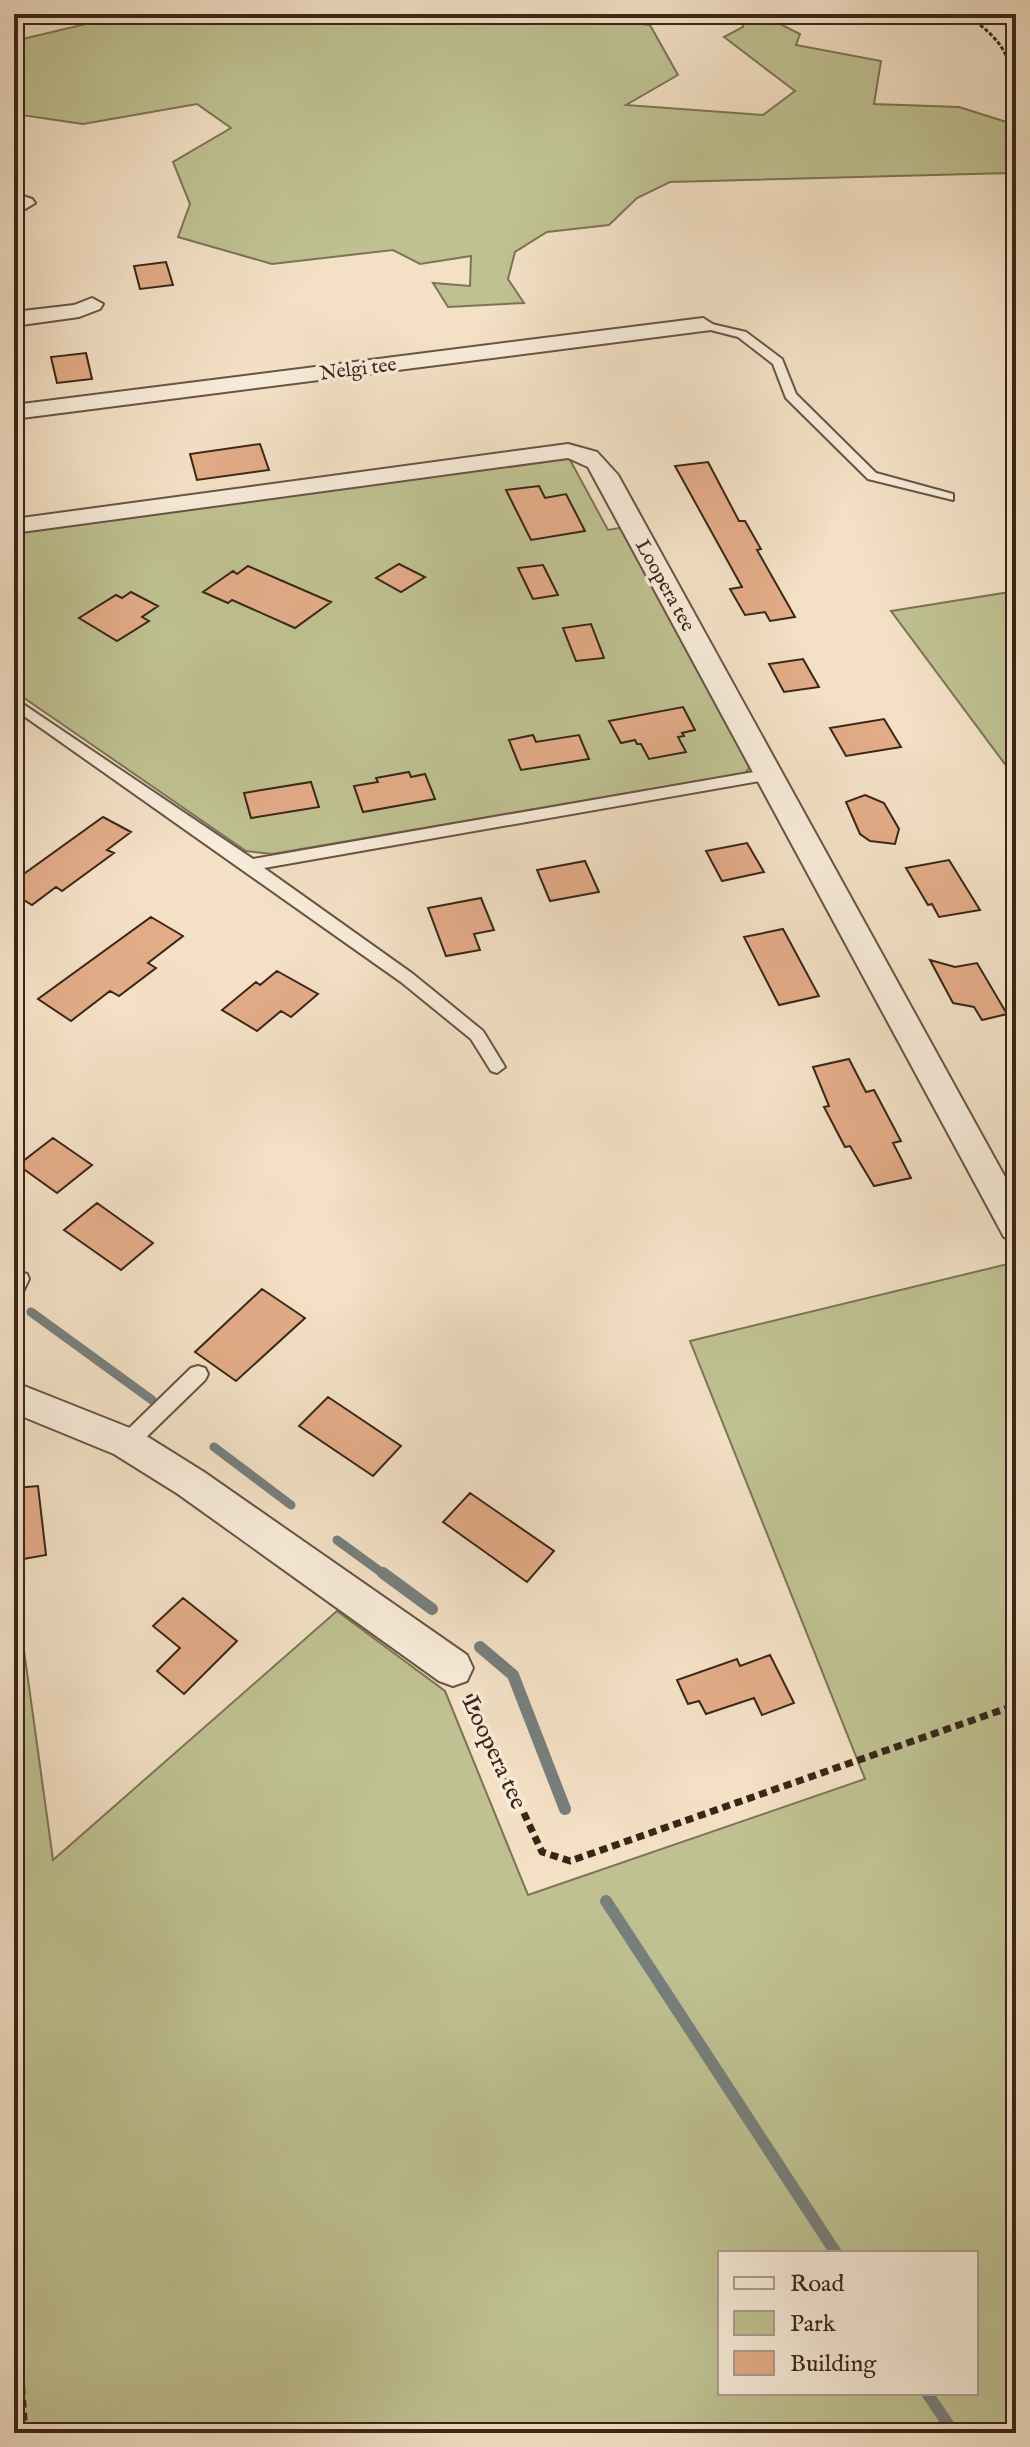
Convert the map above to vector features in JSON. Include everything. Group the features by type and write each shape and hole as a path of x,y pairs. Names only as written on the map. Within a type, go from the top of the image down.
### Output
{"street":[{"path":"14,319 79,311 92,304"},
{"name":"Nelgi tee","path":"14,412 703,325"},
{"name":"Loopera tee","path":"14,526 568,451 587,453 597,461 771,774 1016,1228"},
{"name":"Loopera tee","path":"14,1397 127,1443 191,1483 453,1668"}],"lane":[{"path":"703,325 742,334 778,362 790,395 872,476 948,497"},
{"path":"14,702 407,978 477,1035 497,1067"},
{"path":"250,865 771,774"},
{"path":"127,1443 198,1374"}],"path":[{"path":"966,14 1004,45 1012,73 1008,88 1016,104"},
{"name":"Loopera tee","path":"453,1668 466,1688 542,1852 570,1861 1016,1705"},
{"path":"14,2283 25,2433"}],"green space":[{"path":"128,14 597,14 599,19 650,25 678,75 626,105 763,115 795,91 724,37 743,27 743,14 766,14 764,16 800,34 796,45 881,61 874,104 959,107 1016,125 1016,162 1010,173 670,182 637,198 609,225 547,232 515,252 508,279 524,303 448,307 433,283 470,286 471,256 420,264 393,250 272,264 178,237 190,204 173,162 231,128 197,104 83,124 14,114 14,41"},
{"path":"569,458 608,530 624,527 751,766 745,773 272,854 246,851 14,691 14,532"},
{"path":"1016,591 1016,779 891,611"},
{"path":"1016,1262 1016,2430 1008,2433 14,2433 14,1578 53,1860 337,1611 445,1691 528,1895 865,1779 690,1341"}],"building":[{"path":"166,262 173,285 140,289 134,266"},
{"path":"86,353 92,379 57,383 51,357"},
{"path":"260,444 269,470 197,480 190,454"},
{"path":"708,462 739,521 745,521 761,549 757,550 795,617 770,621 765,612 745,615 730,589 742,587 675,466"},
{"path":"539,486 545,498 566,494 585,531 531,540 506,490"},
{"path":"399,564 425,577 401,592 376,578"},
{"path":"543,565 558,595 533,599 518,568"},
{"path":"248,566 331,602 295,628 232,600 228,603 203,592 233,571 237,574"},
{"path":"131,592 158,606 142,617 149,621 117,641 79,618 116,595 122,598"},
{"path":"591,624 604,658 576,661 563,628"},
{"path":"803,659 819,687 784,692 769,664"},
{"path":"683,707 695,730 678,737 686,752 649,759 641,744 635,740 621,743 609,721"},
{"path":"884,719 901,747 846,756 830,728"},
{"path":"533,735 536,742 579,735 589,759 521,770 509,740"},
{"path":"409,772 411,777 425,774 435,799 363,812 354,786"},
{"path":"311,782 319,807 251,818 244,793"},
{"path":"865,795 884,803 899,829 895,844 870,841 860,834 846,802"},
{"path":"103,817 131,832 107,850 114,853 62,891 56,887 32,905 14,894 14,881"},
{"path":"747,843 764,872 722,881 706,851"},
{"path":"949,860 980,910 939,917 932,904 928,905 906,868"},
{"path":"585,861 599,892 550,901 537,870"},
{"path":"481,898 494,930 474,934 480,950 446,956 428,908"},
{"path":"151,917 183,936 148,963 156,968 119,996 110,991 71,1021 38,999"},
{"path":"783,929 819,996 779,1005 744,937"},
{"path":"930,960 955,967 977,963 1007,1014 982,1020 974,1007 953,1003"},
{"path":"277,971 318,994 291,1017 281,1011 257,1031 222,1010 256,982 260,985"},
{"path":"849,1059 866,1092 874,1090 901,1141 893,1143 911,1178 874,1186 850,1146 845,1147 824,1107 829,1106 813,1067"},
{"path":"53,1138 92,1165 57,1193 18,1165"},
{"path":"97,1203 153,1243 121,1270 64,1230"},
{"path":"262,1289 305,1318 236,1381 195,1352"},
{"path":"328,1397 401,1446 373,1476 299,1426"},
{"path":"38,1486 46,1555 23,1559 16,1488"},
{"path":"470,1493 554,1551 527,1582 443,1522"},
{"path":"183,1598 237,1641 184,1694 157,1671 180,1648 153,1626"},
{"path":"770,1655 794,1703 762,1715 754,1698 706,1714 699,1701 688,1704 677,1680 737,1659 740,1666"}],"waterway":[{"path":"31,1312 152,1400"},
{"path":"214,1447 291,1505"},
{"path":"337,1540 385,1575"},
{"path":"383,1573 432,1609"},
{"path":"480,1647 513,1675 565,1809"},
{"path":"606,1901 835,2251"},
{"path":"928,2395 954,2433"}]}
